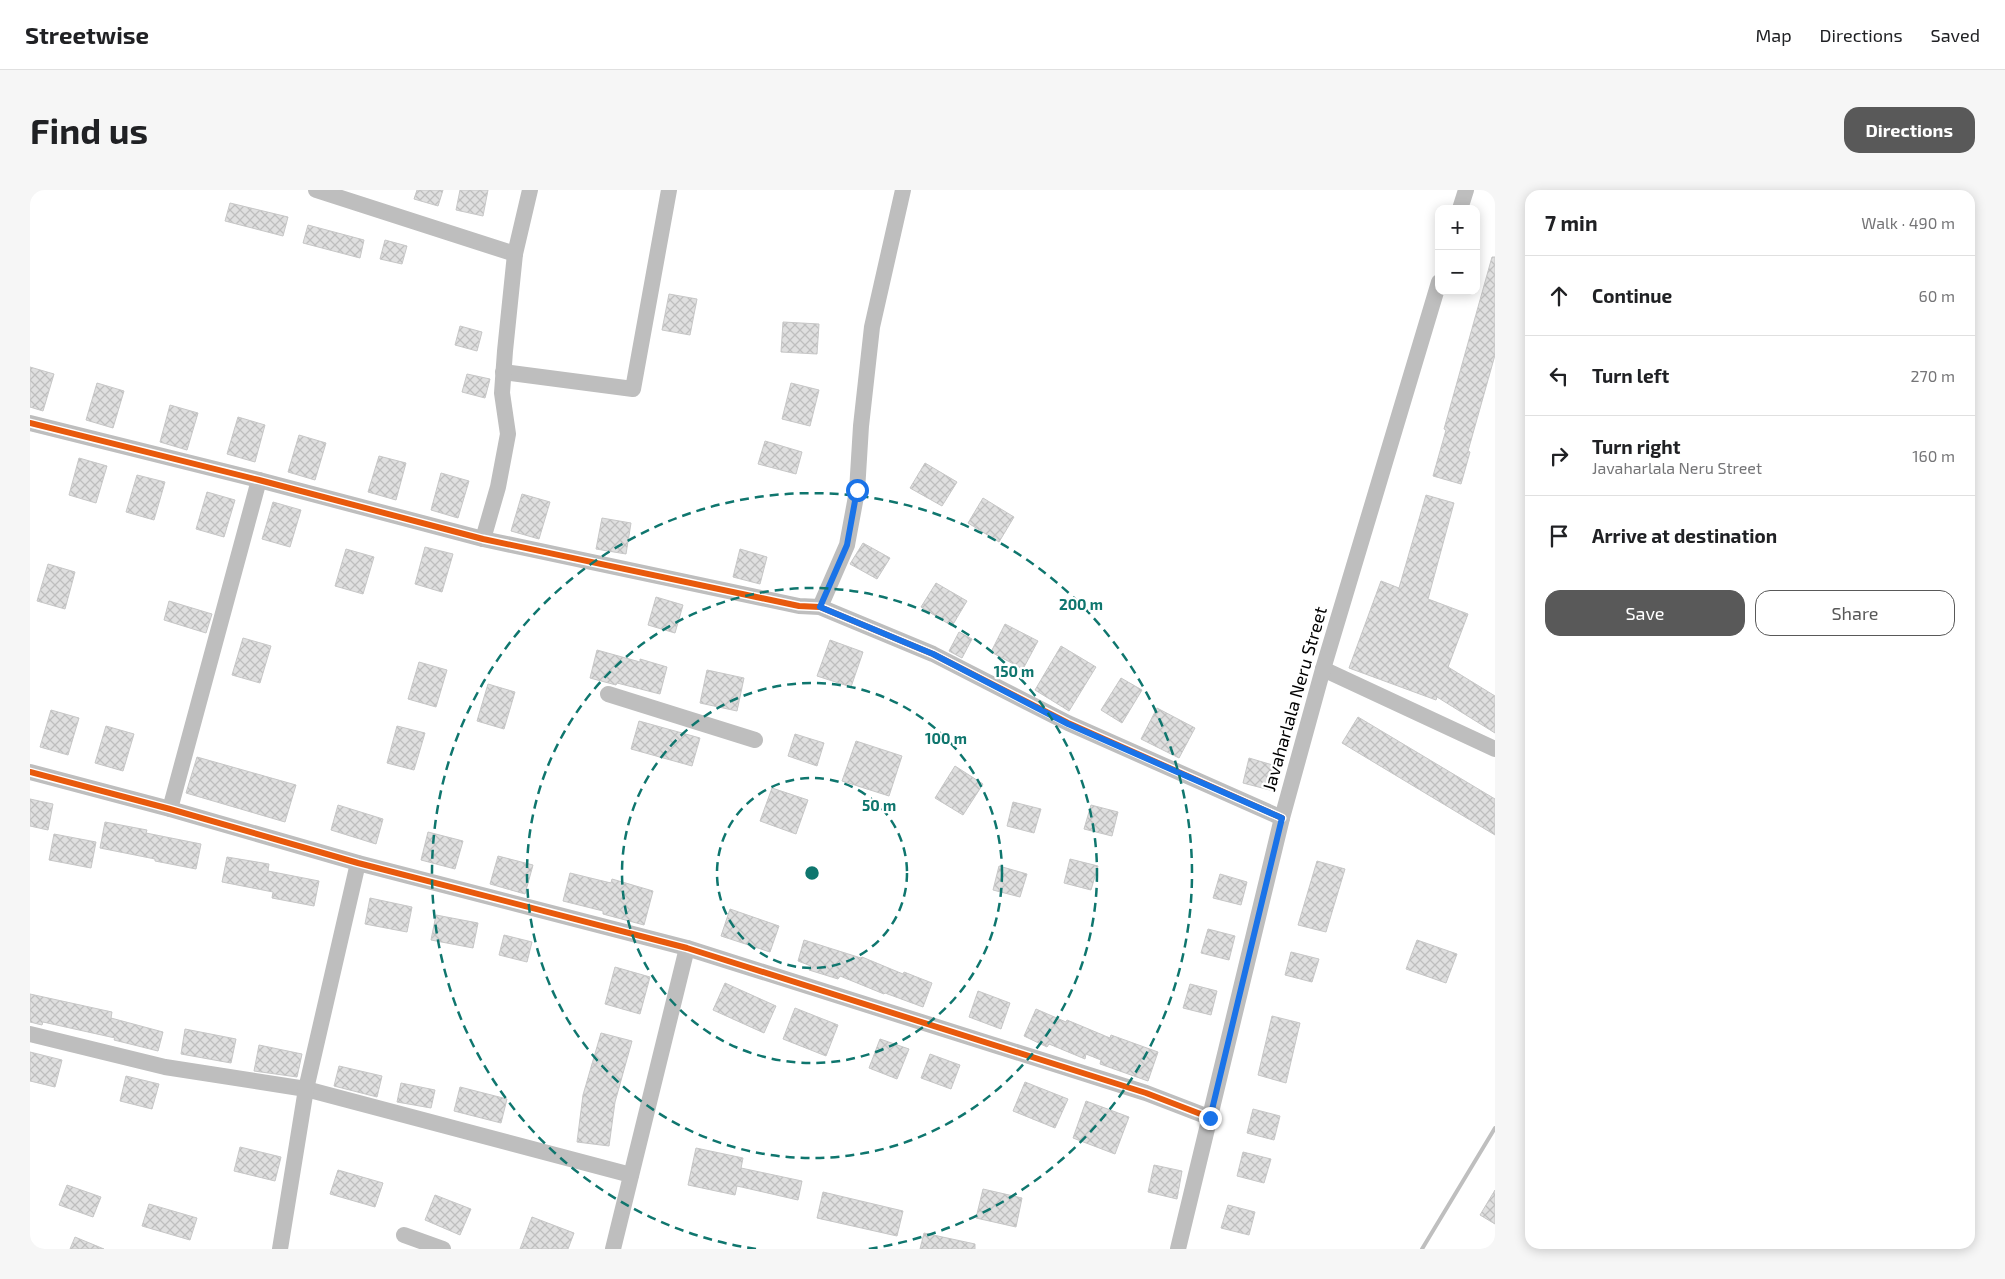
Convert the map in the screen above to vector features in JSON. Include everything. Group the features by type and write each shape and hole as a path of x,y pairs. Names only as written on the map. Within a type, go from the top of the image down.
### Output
{"street":[{"path":"316,190 515,254"},
{"path":"482,539 498,487 508,434 502,392 503,372 515,254 530,190"},
{"path":"503,372 634,390 669,190"},
{"path":"820,607 847,545 857,490 861,426 872,327 903,190"},
{"path":"1461,205 1466,190"},
{"name":"Javaharlala Neru Street","path":"1178,1249 1282,818 1323,669 1435,295"},
{"path":"30,423 259,480 482,539 799,606 820,607 933,654 1068,724 1282,818"},
{"path":"170,809 259,480"},
{"path":"1323,669 1495,749"},
{"path":"608,694 755,740"},
{"path":"30,772 358,862 687,948 1146,1093 1210,1118"},
{"path":"280,1249 306,1089 358,862"},
{"path":"613,1249 687,948"},
{"path":"30,1034 164,1067 306,1089 632,1175"},
{"path":"404,1235 443,1249"}],"building":[{"path":"417,190 443,190 438,206 414,199"},
{"path":"460,190 488,190 483,216 456,210"},
{"path":"230,203 288,217 283,236 225,221"},
{"path":"308,225 364,240 360,258 303,243"},
{"path":"385,240 407,246 402,264 380,259"},
{"path":"1492,257 1495,257 1495,355 1468,451 1470,452 1461,484 1433,476 1446,430 1444,429"},
{"path":"669,294 697,299 690,335 662,330"},
{"path":"783,322 819,324 817,354 781,352"},
{"path":"460,326 482,332 477,351 455,345"},
{"path":"30,367 54,374 43,411 30,407"},
{"path":"467,374 490,379 485,398 462,392"},
{"path":"97,383 124,391 113,428 86,420"},
{"path":"791,383 819,390 810,426 782,419"},
{"path":"170,405 198,413 187,450 160,442"},
{"path":"238,417 265,425 255,462 227,454"},
{"path":"299,435 326,443 315,480 288,472"},
{"path":"765,441 802,452 796,474 758,464"},
{"path":"379,456 406,463 396,500 368,492"},
{"path":"79,458 107,466 96,503 69,495"},
{"path":"925,463 957,482 942,506 910,488"},
{"path":"441,473 469,481 458,518 431,510"},
{"path":"137,475 165,482 154,520 126,512"},
{"path":"207,492 235,500 224,537 196,529"},
{"path":"522,494 550,502 539,539 511,531"},
{"path":"1426,495 1454,503 1428,599 1468,614 1448,667 1495,696 1495,733 1437,697 1436,700 1349,668 1381,581 1399,588"},
{"path":"983,498 1014,517 999,542 968,523"},
{"path":"273,502 301,510 290,547 262,539"},
{"path":"602,518 631,523 626,554 596,549"},
{"path":"863,543 890,558 877,579 850,564"},
{"path":"425,547 453,554 442,592 415,584"},
{"path":"346,549 374,557 363,594 335,586"},
{"path":"740,549 767,557 760,584 733,577"},
{"path":"48,564 75,572 65,609 37,601"},
{"path":"936,583 967,601 952,626 921,607"},
{"path":"656,597 683,605 675,633 648,625"},
{"path":"169,601 212,614 206,633 164,620"},
{"path":"1005,624 1038,641 1023,669 991,652"},
{"path":"959,632 972,639 962,658 949,651"},
{"path":"243,638 271,646 260,683 232,675"},
{"path":"830,640 863,652 851,687 817,676"},
{"path":"1061,646 1096,667 1069,711 1035,690"},
{"path":"597,650 640,662 640,659 667,667 660,694 590,678"},
{"path":"419,662 447,670 436,707 408,699"},
{"path":"707,670 744,678 737,711 700,703"},
{"path":"1121,678 1142,690 1122,723 1101,710"},
{"path":"488,684 515,692 504,729 477,721"},
{"path":"1157,708 1195,728 1179,758 1141,739"},
{"path":"51,710 79,718 68,755 40,747"},
{"path":"1358,717 1495,799 1495,835 1342,743"},
{"path":"639,721 700,738 692,766 631,749"},
{"path":"106,726 134,734 123,771 95,763"},
{"path":"397,726 425,733 414,770 387,763"},
{"path":"795,734 824,743 817,766 788,756"},
{"path":"856,741 902,756 889,796 842,781"},
{"path":"197,757 296,785 285,822 186,793"},
{"path":"1249,758 1276,766 1270,790 1243,783"},
{"path":"955,766 983,784 963,815 935,798"},
{"path":"772,788 808,800 796,834 760,821"},
{"path":"30,799 53,804 48,830 30,826"},
{"path":"1013,802 1041,809 1034,833 1007,826"},
{"path":"338,805 383,819 376,844 331,830"},
{"path":"1091,805 1118,812 1112,836 1084,829"},
{"path":"105,822 147,830 146,833 201,844 196,869 100,848"},
{"path":"428,832 463,841 455,869 421,860"},
{"path":"54,834 96,842 91,868 49,860"},
{"path":"498,856 533,865 525,894 490,884"},
{"path":"227,857 269,864 268,871 319,881 314,906 272,898 273,892 222,882"},
{"path":"1070,859 1098,866 1091,890 1064,883"},
{"path":"1317,861 1345,869 1326,932 1298,925"},
{"path":"999,866 1027,874 1020,897 993,890"},
{"path":"570,873 611,883 612,879 653,891 644,925 603,914 603,911 563,901"},
{"path":"1220,874 1247,882 1241,905 1213,898"},
{"path":"370,898 412,907 407,932 365,924"},
{"path":"730,909 779,926 770,952 721,936"},
{"path":"436,915 478,923 473,948 431,940"},
{"path":"1208,929 1235,936 1229,960 1201,953"},
{"path":"504,935 532,942 527,962 499,955"},
{"path":"804,940 862,957 903,974 904,972 932,983 923,1007 840,976 838,979 809,970 811,966 798,961"},
{"path":"1417,940 1457,954 1446,983 1406,969"},
{"path":"1291,952 1319,959 1312,982 1285,975"},
{"path":"615,967 650,977 640,1014 605,1004"},
{"path":"725,983 776,1006 764,1033 713,1010"},
{"path":"1190,984 1217,991 1211,1015 1183,1008"},
{"path":"978,991 1010,1003 1001,1029 969,1017"},
{"path":"30,994 112,1012 111,1018 163,1032 158,1051 114,1040 115,1038 43,1022 42,1025 30,1022"},
{"path":"795,1008 838,1025 826,1056 783,1039"},
{"path":"1036,1009 1110,1038 1111,1035 1158,1052 1148,1081 1100,1064 1101,1060 1086,1054 1085,1059 1049,1044 1047,1047 1024,1036"},
{"path":"1272,1016 1300,1023 1286,1083 1258,1075"},
{"path":"185,1029 236,1039 231,1063 181,1054"},
{"path":"601,1033 632,1041 615,1102 609,1146 577,1142 583,1095"},
{"path":"880,1039 909,1049 897,1079 869,1068"},
{"path":"259,1045 302,1054 297,1077 254,1071"},
{"path":"30,1052 62,1060 55,1087 30,1081"},
{"path":"930,1054 960,1065 951,1089 921,1078"},
{"path":"339,1066 382,1076 377,1097 334,1086"},
{"path":"126,1076 159,1084 152,1109 120,1101"},
{"path":"1025,1082 1068,1099 1055,1128 1013,1111"},
{"path":"401,1083 435,1090 431,1108 397,1102"},
{"path":"460,1087 507,1099 501,1123 454,1111"},
{"path":"1086,1101 1129,1117 1115,1154 1073,1138"},
{"path":"1253,1109 1280,1116 1274,1140 1247,1133"},
{"path":"240,1147 281,1157 275,1181 234,1171"},
{"path":"696,1148 743,1158 741,1168 802,1181 798,1200 737,1186 735,1195 688,1185"},
{"path":"1243,1152 1271,1159 1264,1183 1237,1176"},
{"path":"1154,1165 1182,1171 1177,1199 1148,1192"},
{"path":"338,1170 383,1183 375,1207 330,1194"},
{"path":"67,1185 101,1197 93,1217 59,1205"},
{"path":"983,1189 1022,1198 1016,1227 976,1218"},
{"path":"1495,1190 1495,1224 1480,1215"},
{"path":"823,1192 903,1211 897,1236 817,1218"},
{"path":"435,1195 471,1209 460,1235 425,1220"},
{"path":"149,1204 197,1218 190,1240 142,1226"},
{"path":"1228,1205 1255,1212 1249,1235 1221,1228"},
{"path":"532,1217 574,1233 568,1249 520,1249"},
{"path":"924,1233 975,1244 975,1249 920,1249"},
{"path":"75,1237 104,1249 70,1249"}],"waterway":[{"path":"1422,1249 1495,1128"}],"cycle path":[{"path":"30,423 259,480 483,539 799,606 820,607 933,654 1068,723 1282,818"},
{"path":"30,772 170,809 358,863 687,948 1146,1093 1211,1118"}],"route":[{"path":"857,490 847,545 820,607 933,654 1068,724 1282,818 1210,1118"}]}
